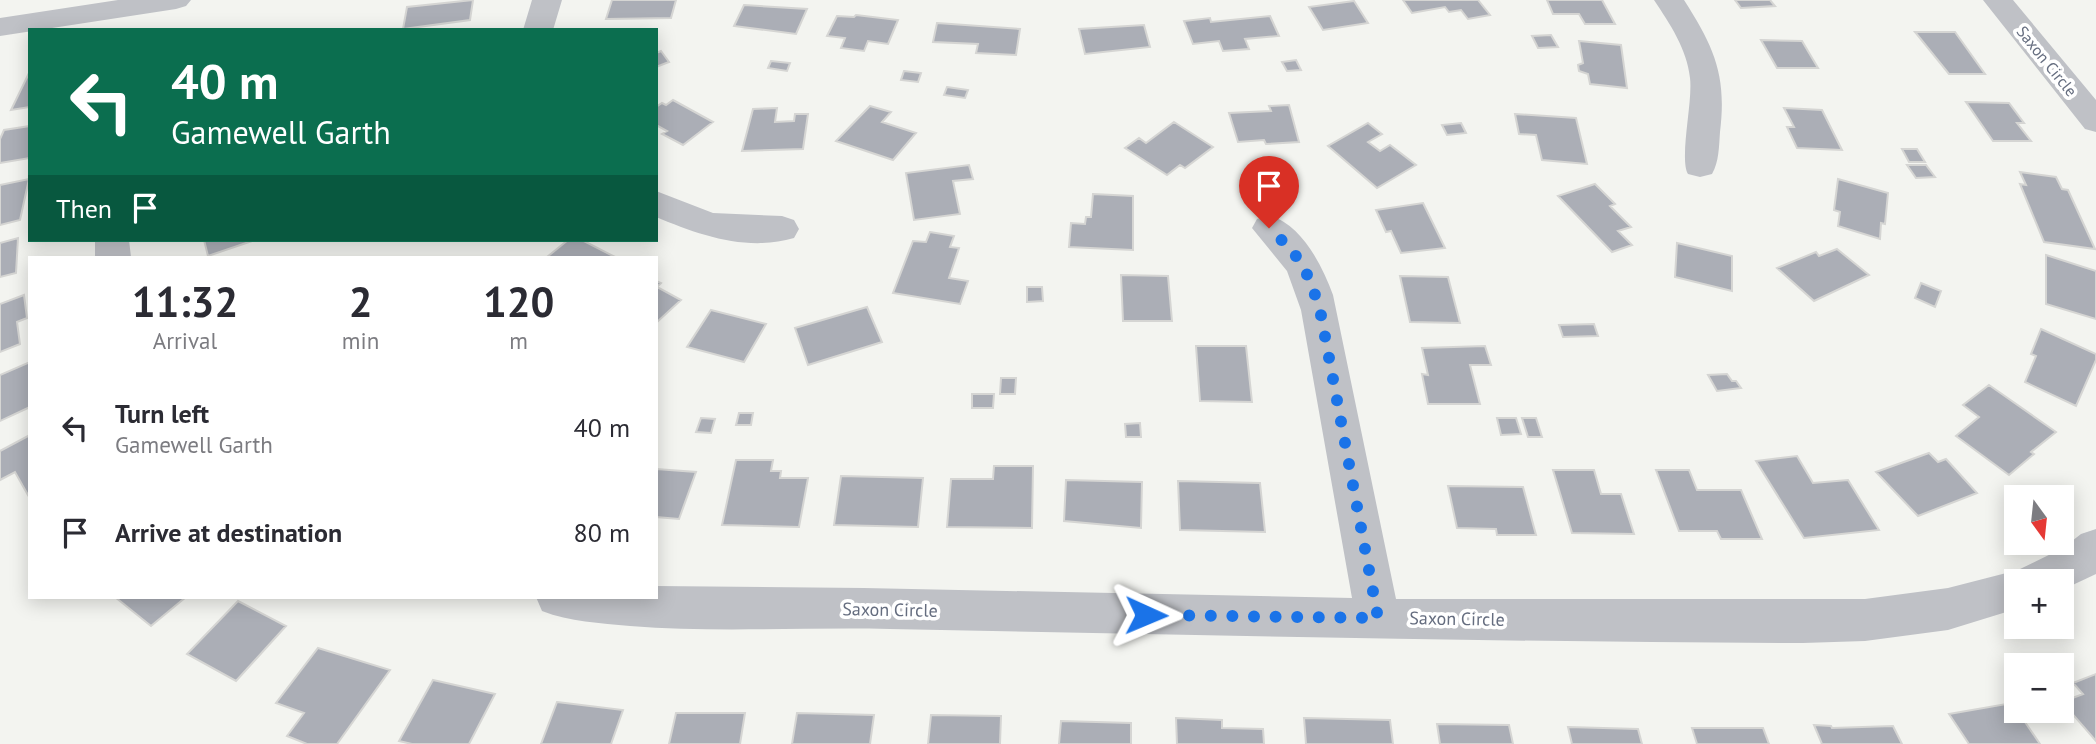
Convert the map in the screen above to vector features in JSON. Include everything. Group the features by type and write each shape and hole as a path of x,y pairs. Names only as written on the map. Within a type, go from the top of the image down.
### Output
{"street":[{"path":"539,28 547,0"},
{"path":"1669,0 1703,63 1706,95 1700,166"},
{"name":"Saxon Circle","path":"1998,0 2096,121"},
{"path":"0,27 163,11"},
{"path":"658,203 708,225 738,229 782,229"},
{"path":"1269,228 1297,254 1308,274 1320,310 1378,618"},
{"path":"2062,569 2078,562 2096,548"},
{"name":"Saxon Circle","path":"571,599 696,608 895,608 1703,622 1865,620 1948,609 2004,593"}],"building":[{"path":"473,0 470,20 403,28 407,7"},
{"path":"612,0 676,0 671,18 606,19"},
{"path":"1403,0 1478,0 1490,15 1468,19 1461,10 1449,12 1445,7 1412,13"},
{"path":"1547,0 1602,0 1615,24 1585,24 1579,14 1553,14"},
{"path":"1735,0 1770,0 1775,6 1741,8"},
{"path":"1354,1 1368,23 1323,30 1309,7"},
{"path":"744,5 807,9 796,34 734,26"},
{"path":"856,15 898,20 888,44 868,41 864,51 841,48 845,38 827,36 837,16"},
{"path":"1270,16 1279,36 1245,39 1249,49 1223,51 1219,41 1193,44 1184,21 1210,18 1211,22"},
{"path":"937,23 1020,29 1016,55 976,53 978,44 933,42"},
{"path":"1144,25 1150,47 1085,54 1079,29"},
{"path":"1915,32 1955,32 1985,74 1949,74"},
{"path":"1551,35 1558,47 1538,48 1532,36"},
{"path":"1761,40 1802,41 1818,68 1777,68"},
{"path":"1579,41 1621,45 1627,88 1590,84 1588,74 1579,71 1578,65 1583,63"},
{"path":"661,51 669,62 658,66 658,52"},
{"path":"1296,60 1301,70 1287,71 1282,62"},
{"path":"771,61 790,63 787,71 768,68"},
{"path":"904,71 921,73 918,82 901,80"},
{"path":"28,75 28,107 11,110"},
{"path":"947,87 968,90 965,98 944,95"},
{"path":"673,100 713,122 683,145 662,134 667,131 658,126 658,106 662,103 666,105"},
{"path":"1966,102 2009,103 2024,123 2017,123 2031,141 1993,141"},
{"path":"1289,105 1299,142 1238,142 1229,113 1271,111 1269,106"},
{"path":"870,106 891,112 882,122 916,133 893,160 836,141"},
{"path":"777,108 775,122 794,121 795,114 808,114 803,149 742,151 753,109"},
{"path":"1784,108 1822,110 1842,150 1797,148 1787,127 1794,127"},
{"path":"1515,114 1576,118 1587,164 1542,160 1536,135 1519,134"},
{"path":"1174,122 1213,147 1185,168 1180,165 1167,175 1125,148 1139,138 1146,143"},
{"path":"1368,123 1382,134 1368,142 1380,151 1390,145 1416,165 1377,188 1328,146"},
{"path":"1461,123 1466,133 1447,135 1442,125"},
{"path":"28,126 28,158 0,163 0,139 4,130"},
{"path":"1902,149 1917,149 1925,162 1909,162"},
{"path":"969,165 973,179 953,181 960,214 914,220 906,173"},
{"path":"1907,165 1926,165 1935,177 1916,178"},
{"path":"2020,172 2056,177 2062,189 2068,190 2095,249 2044,242 2020,184 2026,185"},
{"path":"28,179 20,220 0,225 0,185"},
{"path":"1838,179 1888,193 1885,224 1881,223 1880,239 1838,226 1840,212 1834,210"},
{"path":"1595,184 1615,204 1610,206 1631,227 1618,231 1632,245 1612,252 1558,196"},
{"path":"1093,194 1133,196 1133,250 1069,247 1071,223 1085,224 1086,217 1091,217"},
{"path":"1423,203 1445,248 1401,253 1391,231 1386,232 1376,210"},
{"path":"930,232 954,236 950,247 959,248 949,278 968,281 960,304 893,293 913,241 926,242"},
{"path":"18,238 16,273 0,277 0,243"},
{"path":"204,242 249,242 208,256"},
{"path":"566,242 586,242 613,256 548,256"},
{"path":"1677,243 1732,256 1732,291 1675,277"},
{"path":"1837,249 1869,275 1814,301 1777,268 1816,252 1819,256"},
{"path":"2046,255 2096,271 2096,319 2046,304"},
{"path":"1121,275 1168,276 1172,321 1123,321"},
{"path":"1400,276 1448,277 1460,323 1410,322"},
{"path":"1921,283 1941,291 1935,307 1915,298"},
{"path":"1027,287 1042,287 1043,301 1027,302"},
{"path":"658,288 681,300 658,321"},
{"path":"24,295 27,318 17,322 20,344 0,352 0,304"},
{"path":"867,307 882,342 808,365 795,328"},
{"path":"711,310 766,324 744,362 687,347"},
{"path":"1594,324 1598,336 1563,337 1559,325"},
{"path":"2041,329 2096,354 2096,360 2076,406 2025,382 2036,356 2031,354"},
{"path":"1196,346 1246,346 1252,402 1200,401"},
{"path":"1485,346 1491,365 1470,365 1480,404 1428,404 1422,374 1428,375 1422,348"},
{"path":"28,363 28,408 0,421 0,375"},
{"path":"1727,374 1741,388 1717,391 1708,375"},
{"path":"1001,378 1016,378 1015,394 1000,394"},
{"path":"1989,385 2056,432 2031,452 2034,454 2009,475 1956,436 1979,417 1963,405"},
{"path":"972,394 994,394 993,408 972,408"},
{"path":"739,413 753,413 751,425 736,425"},
{"path":"701,418 715,419 711,433 696,432"},
{"path":"1497,418 1516,418 1521,434 1501,435"},
{"path":"1522,418 1536,418 1542,437 1528,437"},
{"path":"1140,423 1141,437 1126,437 1125,424"},
{"path":"28,436 28,495 15,472 0,480 0,451"},
{"path":"1929,453 1938,462 1946,459 1977,493 1918,516 1876,472"},
{"path":"1797,456 1813,483 1848,480 1879,530 1804,538 1756,461"},
{"path":"736,460 773,460 771,471 781,471 780,478 808,478 799,527 722,525"},
{"path":"994,466 1033,466 1032,528 947,527 951,479 993,479"},
{"path":"658,469 696,472 679,519 658,517"},
{"path":"1553,470 1594,470 1601,494 1621,494 1634,534 1572,533"},
{"path":"1656,470 1689,470 1697,490 1741,490 1762,539 1721,539 1717,531 1679,531"},
{"path":"841,476 923,478 918,527 834,525"},
{"path":"1066,480 1142,482 1141,528 1064,521"},
{"path":"1178,481 1260,483 1265,532 1180,530"},
{"path":"1448,486 1523,487 1536,535 1497,535 1496,529 1457,528"},
{"path":"117,599 184,599 151,626"},
{"path":"238,601 286,626 236,681 187,654"},
{"path":"318,648 390,670 337,744 307,744 287,736 304,713 276,703"},
{"path":"2096,674 2096,741 2074,716 2074,697 2083,694 2074,683"},
{"path":"433,680 495,694 469,744 412,744 399,741"},
{"path":"557,702 623,710 611,744 541,744"},
{"path":"2004,704 2004,723 2026,723 2040,744 1969,744 1949,714"},
{"path":"676,713 745,713 740,744 669,744"},
{"path":"797,713 874,715 870,744 792,744"},
{"path":"931,715 1001,716 1000,744 928,744"},
{"path":"1176,718 1222,720 1222,728 1263,729 1264,744 1177,744"},
{"path":"1304,718 1390,720 1393,744 1306,744"},
{"path":"1061,721 1131,723 1131,744 1059,744"},
{"path":"1437,724 1509,725 1513,744 1440,744"},
{"path":"1814,725 1832,728 1893,726 1902,744 1822,744"},
{"path":"1568,727 1638,729 1642,744 1572,744"},
{"path":"1692,728 1763,728 1769,744 1697,744"}],"route":[{"path":"1146,615 1378,618 1320,310 1308,274 1297,254 1269,228"}]}
